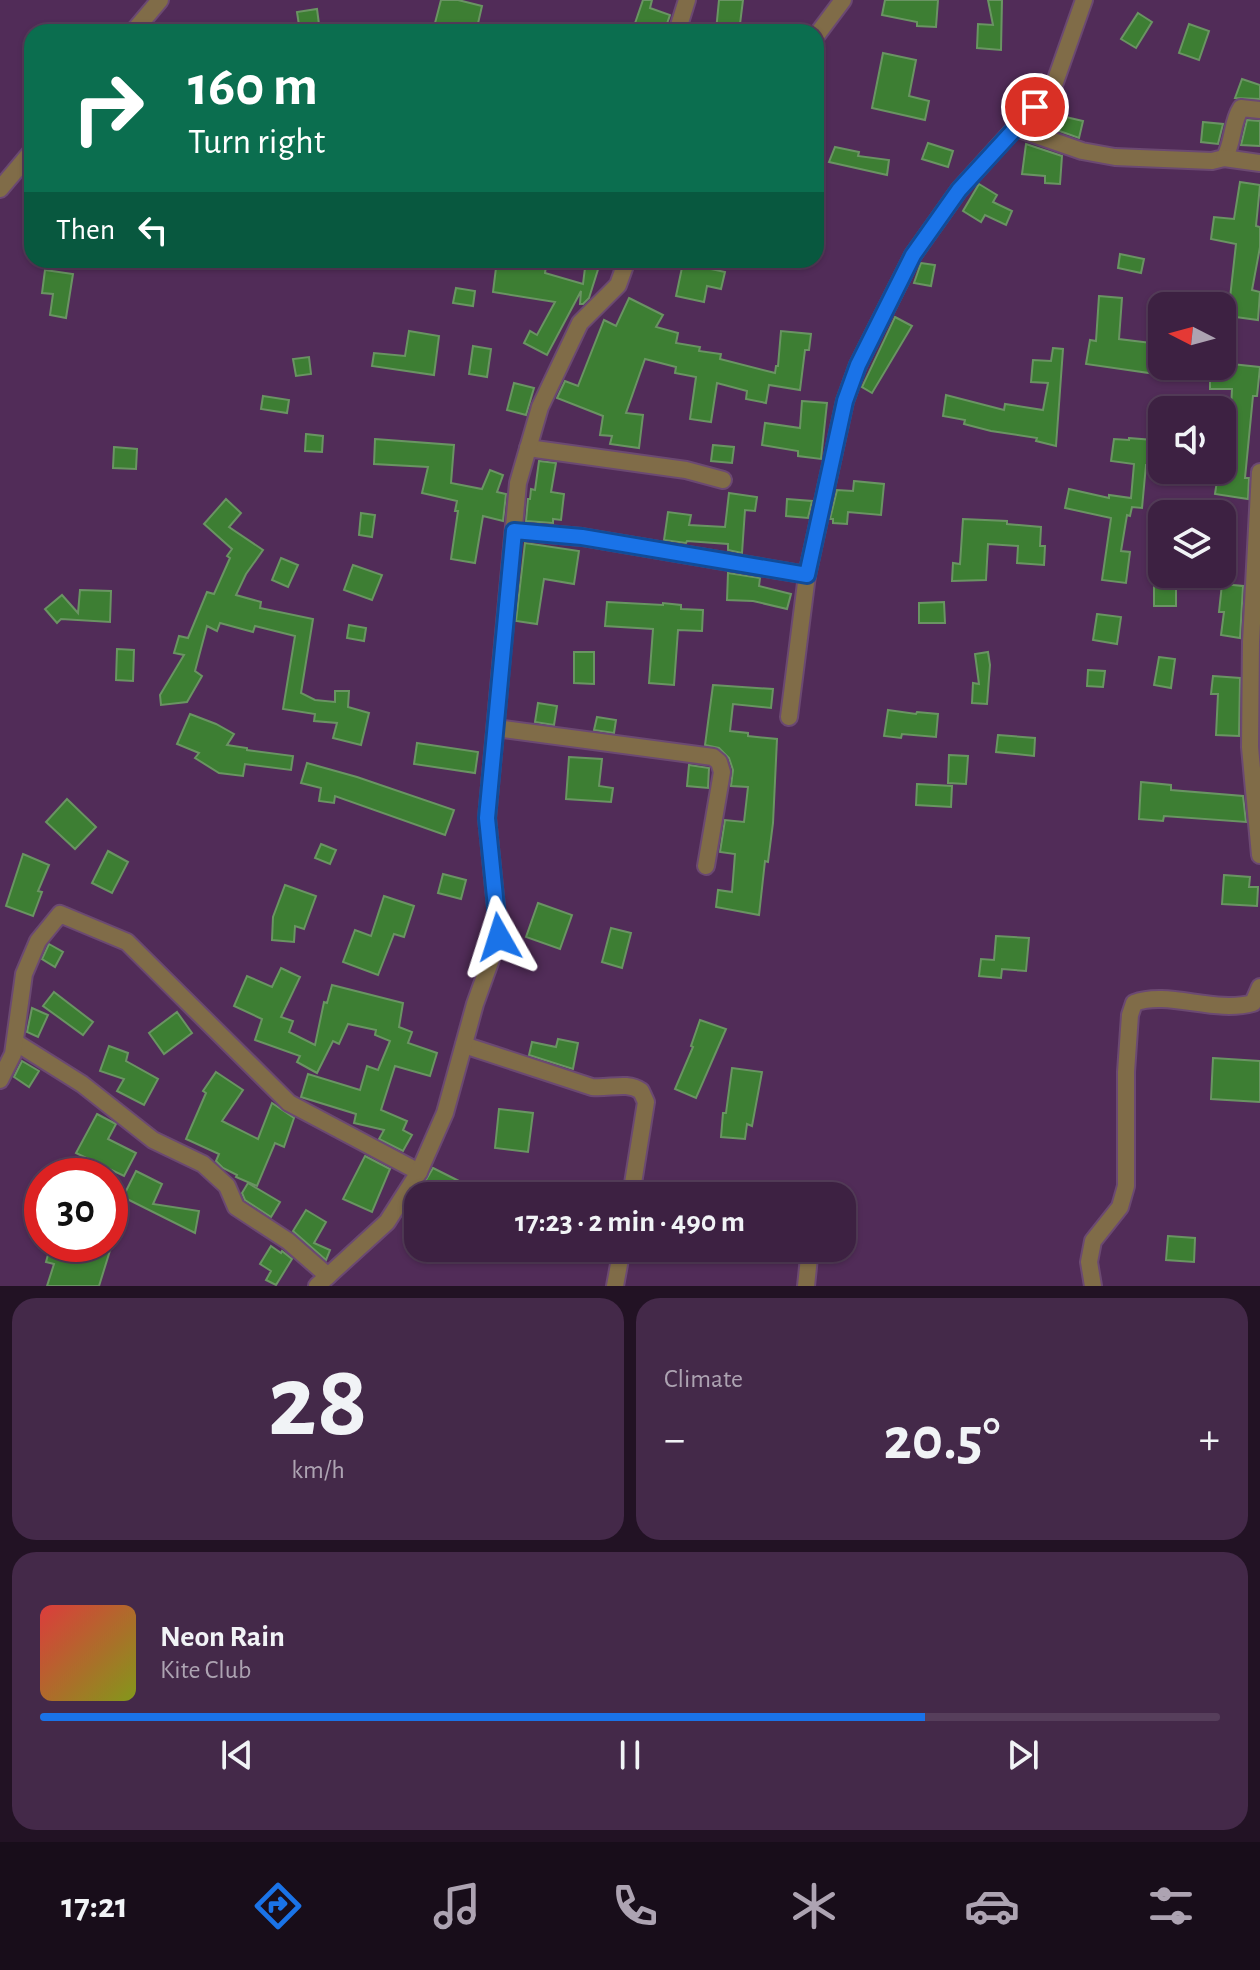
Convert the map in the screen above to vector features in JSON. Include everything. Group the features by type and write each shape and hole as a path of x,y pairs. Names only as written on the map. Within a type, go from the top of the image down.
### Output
{"street":[{"path":"140,24 160,0"},
{"path":"680,24 687,0"},
{"path":"824,25 843,0"},
{"path":"789,717 807,575 845,401 858,365 913,255 959,190 1054,85 1084,0"},
{"path":"1224,158 1241,108 1260,110"},
{"path":"1016,128 1082,151 1115,157 1212,161 1224,158 1260,163"},
{"path":"0,189 24,160"},
{"path":"15,1042 82,1084 153,1140 203,1164 220,1177 236,1207 288,1241 323,1281 387,1222 419,1172 445,1113 475,1004 499,937 487,818 518,483 540,407 580,323 618,285 624,268"},
{"path":"528,448 686,470 723,480"},
{"path":"1260,472 1251,642 1250,747 1260,855"},
{"path":"514,531 582,537 807,575"},
{"path":"496,728 713,757 719,762 722,772 706,866"},
{"path":"0,1080 13,1054 24,974 38,941 60,914 127,942 289,1103 419,1172"},
{"path":"1093,1286 1089,1262 1093,1241 1120,1207 1126,1186 1128,1044 1134,1003 1148,998 1241,1007 1253,1003 1260,987"},
{"path":"464,1045 592,1087 627,1085 641,1091 646,1102 633,1182"},
{"path":"615,1286 619,1262"},
{"path":"806,1286 809,1262"}],"building":[{"path":"441,0 458,0 482,6 478,24 435,23"},
{"path":"643,0 652,0 650,8 670,15 667,24 635,24"},
{"path":"719,0 743,0 740,24 717,24"},
{"path":"885,0 938,0 936,27 917,26 917,22 882,15"},
{"path":"988,0 1002,0 1001,50 977,48 978,24 993,25"},
{"path":"317,9 319,24 299,24 297,12"},
{"path":"1138,13 1152,22 1136,48 1121,39"},
{"path":"1189,24 1209,31 1199,60 1179,53"},
{"path":"883,53 916,60 909,96 929,101 925,120 872,108"},
{"path":"1242,79 1260,85 1260,99 1235,98"},
{"path":"1057,115 1083,121 1079,138 1054,129"},
{"path":"1247,120 1260,121 1260,146 1241,145"},
{"path":"1203,122 1223,124 1218,144 1201,142"},
{"path":"928,143 953,151 948,167 922,159"},
{"path":"1026,144 1062,156 1060,184 1045,183 1045,176 1022,174"},
{"path":"835,147 859,152 858,156 889,160 887,175 829,162"},
{"path":"1240,182 1260,185 1256,226 1260,227 1260,247 1252,290 1260,292 1258,320 1236,317 1236,292 1231,292 1236,244 1211,239 1214,217 1234,219"},
{"path":"979,184 997,195 993,202 1012,211 1006,225 985,215 981,222 963,211"},
{"path":"1120,254 1144,259 1141,273 1118,268"},
{"path":"921,263 935,265 931,286 914,283"},
{"path":"496,268 546,268 545,273 583,284 585,268 598,268 589,298 580,304 581,291 547,355 524,343 530,331 537,335 555,302 493,292"},
{"path":"682,268 725,272 721,289 707,286 704,302 676,296"},
{"path":"45,270 73,274 66,318 50,315 53,294 42,293"},
{"path":"456,288 475,291 473,306 453,303"},
{"path":"1099,296 1122,298 1119,339 1148,343 1148,373 1086,364 1090,340 1096,341"},
{"path":"629,298 663,315 656,327 678,333 676,343 700,347 699,351 721,354 720,359 775,373 781,331 811,334 809,350 805,350 800,390 769,385 766,403 746,399 747,391 717,383 711,422 690,419 696,377 675,373 676,367 645,359 626,413 643,415 639,448 610,444 612,436 600,435 603,416 557,398 565,381 578,386 604,320 616,326"},
{"path":"895,317 912,326 872,393 862,387"},
{"path":"409,331 439,336 434,375 372,366 374,353 405,356"},
{"path":"473,346 491,349 487,377 469,374"},
{"path":"1053,348 1063,349 1056,446 1036,441 1037,438 991,431 964,424 965,420 943,416 946,395 1004,410 1005,404 1043,410 1048,383 1031,382 1033,360 1051,361"},
{"path":"309,357 311,374 296,376 293,359"},
{"path":"1236,364 1260,367 1257,396 1253,396 1245,478 1249,478 1248,499 1215,494 1216,484 1236,484 1236,396 1232,396 1232,389 1210,389 1210,380 1236,380"},
{"path":"514,383 534,388 526,415 507,410"},
{"path":"263,396 289,400 287,413 261,409"},
{"path":"802,401 827,403 821,459 798,456 798,451 762,445 765,423 800,428"},
{"path":"306,434 323,436 322,452 305,451"},
{"path":"375,439 454,445 451,483 482,489 490,470 503,475 497,492 506,494 503,521 483,516 475,563 451,559 457,501 422,493 428,467 374,464"},
{"path":"1114,439 1148,440 1148,465 1142,508 1132,507 1130,516 1127,515 1121,551 1130,552 1126,583 1102,580 1111,518 1065,508 1069,489 1109,498 1109,495 1131,498 1134,464 1111,461"},
{"path":"713,445 734,447 732,463 711,461"},
{"path":"114,447 137,449 136,469 113,468"},
{"path":"539,461 556,463 551,492 564,494 561,520 553,519 553,523 526,521 528,499 531,489 535,490"},
{"path":"854,481 884,484 881,515 848,512 847,524 833,523 830,519 837,490 853,491"},
{"path":"729,493 757,497 755,511 745,510 742,553 728,550 728,544 664,540 668,512 691,515 689,525 725,527"},
{"path":"226,499 241,513 229,527 263,550 236,595 261,602 260,608 313,619 301,693 315,700 335,702 335,691 349,691 348,707 369,713 361,745 333,738 337,723 314,721 315,714 283,709 295,636 255,626 253,632 220,623 217,631 207,626 195,671 202,676 187,702 161,705 160,695 184,655 174,653 179,636 188,638 207,592 214,594 230,558 227,556 232,549 204,524"},
{"path":"787,499 812,501 808,518 786,516"},
{"path":"361,513 375,515 372,537 359,535"},
{"path":"963,519 1007,521 1007,524 1041,527 1040,546 1045,546 1044,565 1017,563 1018,546 988,544 986,580 952,581 953,563 960,564"},
{"path":"525,543 579,551 574,584 544,579 537,624 516,621"},
{"path":"281,558 298,565 288,587 272,580"},
{"path":"353,565 382,575 372,600 344,590"},
{"path":"728,573 760,578 759,586 791,594 787,609 753,601 727,600"},
{"path":"1243,586 1240,638 1221,635 1224,612 1219,612 1222,588"},
{"path":"1154,588 1176,588 1176,606 1154,606"},
{"path":"80,590 111,591 110,622 61,619 57,623 45,609 62,595 78,613"},
{"path":"607,602 663,603 681,605 681,609 703,610 702,631 678,630 674,685 649,683 653,629 605,626"},
{"path":"944,602 945,623 919,623 919,603"},
{"path":"1097,614 1121,617 1117,644 1093,640"},
{"path":"349,625 366,628 364,641 347,638"},
{"path":"117,649 134,650 133,681 116,680"},
{"path":"574,652 594,652 594,684 574,683"},
{"path":"988,652 987,704 972,703 973,683 979,684 975,654"},
{"path":"1159,657 1175,659 1171,688 1154,685"},
{"path":"1088,670 1105,671 1103,687 1087,686"},
{"path":"1213,676 1240,678 1239,736 1216,735 1218,694 1211,694"},
{"path":"713,685 773,689 771,708 733,704 730,731 777,739 773,823 759,915 716,907 718,890 732,892 735,854 720,852 725,820 744,822 748,787 731,786 733,770 729,758 719,748 705,745"},
{"path":"538,703 557,706 554,725 535,722"},
{"path":"888,710 938,714 936,737 884,736"},
{"path":"190,714 234,734 227,745 293,756 291,770 245,764 243,776 219,773 195,758 199,753 177,744"},
{"path":"597,717 616,720 614,733 594,730"},
{"path":"998,735 1035,738 1034,756 996,752"},
{"path":"417,743 478,752 475,773 414,764"},
{"path":"949,755 968,756 966,784 948,783"},
{"path":"569,757 602,759 599,786 613,788 611,802 566,799"},
{"path":"307,763 454,810 445,835 335,796 334,803 319,801 321,788 301,783"},
{"path":"689,765 709,768 708,788 687,786"},
{"path":"1141,782 1171,785 1171,790 1243,796 1246,822 1164,816 1163,821 1139,819"},
{"path":"917,784 952,786 951,807 916,805"},
{"path":"67,799 96,827 75,849 46,822"},
{"path":"321,844 336,850 330,864 315,858"},
{"path":"108,851 128,862 112,893 92,883"},
{"path":"23,854 49,865 38,891 42,892 33,916 6,906"},
{"path":"443,874 466,880 461,899 438,893"},
{"path":"1224,875 1250,877 1249,887 1258,887 1257,906 1222,904"},
{"path":"285,885 316,896 304,929 295,926 294,942 272,940 273,917"},
{"path":"384,896 414,906 404,937 394,934 378,975 343,962 355,930 371,936"},
{"path":"538,903 572,915 560,949 526,937"},
{"path":"611,928 631,933 622,968 602,962"},
{"path":"996,936 1029,938 1026,971 1002,969 1001,978 979,976 981,959 994,960"},
{"path":"49,944 63,952 55,967 42,959"},
{"path":"281,968 300,977 281,1017 293,1021 289,1032 315,1045 324,1002 327,1003 332,985 403,1003 399,1027 412,1032 408,1043 437,1053 430,1076 395,1066 381,1110 407,1121 403,1130 412,1135 403,1151 379,1139 384,1130 354,1123 356,1114 301,1097 308,1074 360,1090 367,1066 378,1070 390,1041 375,1035 376,1030 348,1024 339,1044 333,1041 317,1073 297,1062 300,1056 255,1040 262,1019 234,1006 247,976 272,987"},
{"path":"54,992 93,1022 83,1035 43,1006"},
{"path":"32,1008 48,1015 38,1037 27,1032"},
{"path":"177,1012 192,1033 164,1054 149,1033"},
{"path":"700,1020 726,1029 696,1098 675,1089 693,1047"},
{"path":"558,1039 578,1043 573,1069 529,1055 532,1042 556,1047"},
{"path":"109,1046 128,1053 126,1061 158,1079 144,1105 117,1091 124,1079 100,1071"},
{"path":"1213,1058 1260,1061 1260,1102 1211,1099"},
{"path":"22,1061 39,1071 29,1087 14,1077"},
{"path":"732,1068 762,1072 752,1126 747,1124 745,1139 721,1137"},
{"path":"216,1072 243,1090 222,1121 258,1139 272,1103 294,1118 284,1147 275,1143 257,1186 223,1168 216,1161 219,1154 186,1139 206,1093 203,1091"},
{"path":"499,1109 533,1113 528,1152 495,1148"},
{"path":"97,1114 116,1124 108,1139 136,1153 128,1168 128,1158 86,1158 76,1153"},
{"path":"365,1156 390,1169 372,1212 343,1199"},
{"path":"433,1168 461,1182 425,1182"},
{"path":"136,1171 162,1184 153,1204 199,1211 195,1233 128,1200 128,1187"},
{"path":"248,1183 280,1202 271,1217 245,1200 242,1193"},
{"path":"306,1210 326,1222 314,1243 330,1250 326,1260 293,1231"},
{"path":"1168,1236 1195,1238 1194,1262 1166,1260"},
{"path":"271,1246 292,1259 276,1285 266,1280 271,1271 260,1264"},
{"path":"46,1262 106,1262 99,1286 47,1286 54,1264"}],"route":[{"path":"499,937 487,818 514,531 582,537 807,575 845,401 858,365 913,255 959,190 1035,107"}]}
